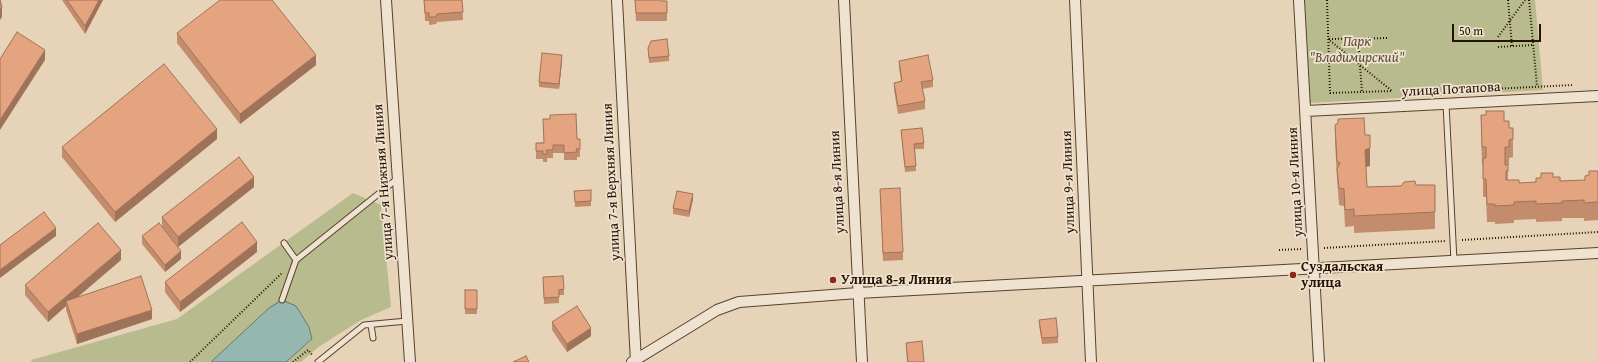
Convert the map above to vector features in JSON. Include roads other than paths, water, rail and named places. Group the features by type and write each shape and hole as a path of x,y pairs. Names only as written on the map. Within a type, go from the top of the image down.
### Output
{"street":[{"name":"улица 7-я Нижняя Линия","path":"386,0 410,362"},
{"name":"улица 7-я Верхняя Линия","path":"617,0 635,361"},
{"name":"улица 8-я Линия","path":"844,0 862,362"},
{"name":"улица 9-я Линия","path":"1075,0 1091,362"},
{"name":"улица 10-я Линия","path":"1299,0 1314,248 1319,362"},
{"name":"улица Потапова","path":"1306,111 1598,96"},
{"path":"635,361 717,310 739,302 858,293 1087,282 1598,253"}],"lane":[{"path":"1446,104 1454,261"},
{"path":"282,300 296,260 398,179"},
{"path":"284,243 296,260"},
{"path":"317,362 364,326 407,321"},
{"path":"371,325 373,338"}],"water":[{"path":"282,300 296,306 309,327 312,339 286,362 211,362 269,308"}],"place":[{"name":"Суздальская улица","path":"1293,275"},
{"name":"Улица 8-я Линия","path":"833,280"}],"park label":[{"name":"Парк \"Владимирский\"","path":"1357,50"}]}
